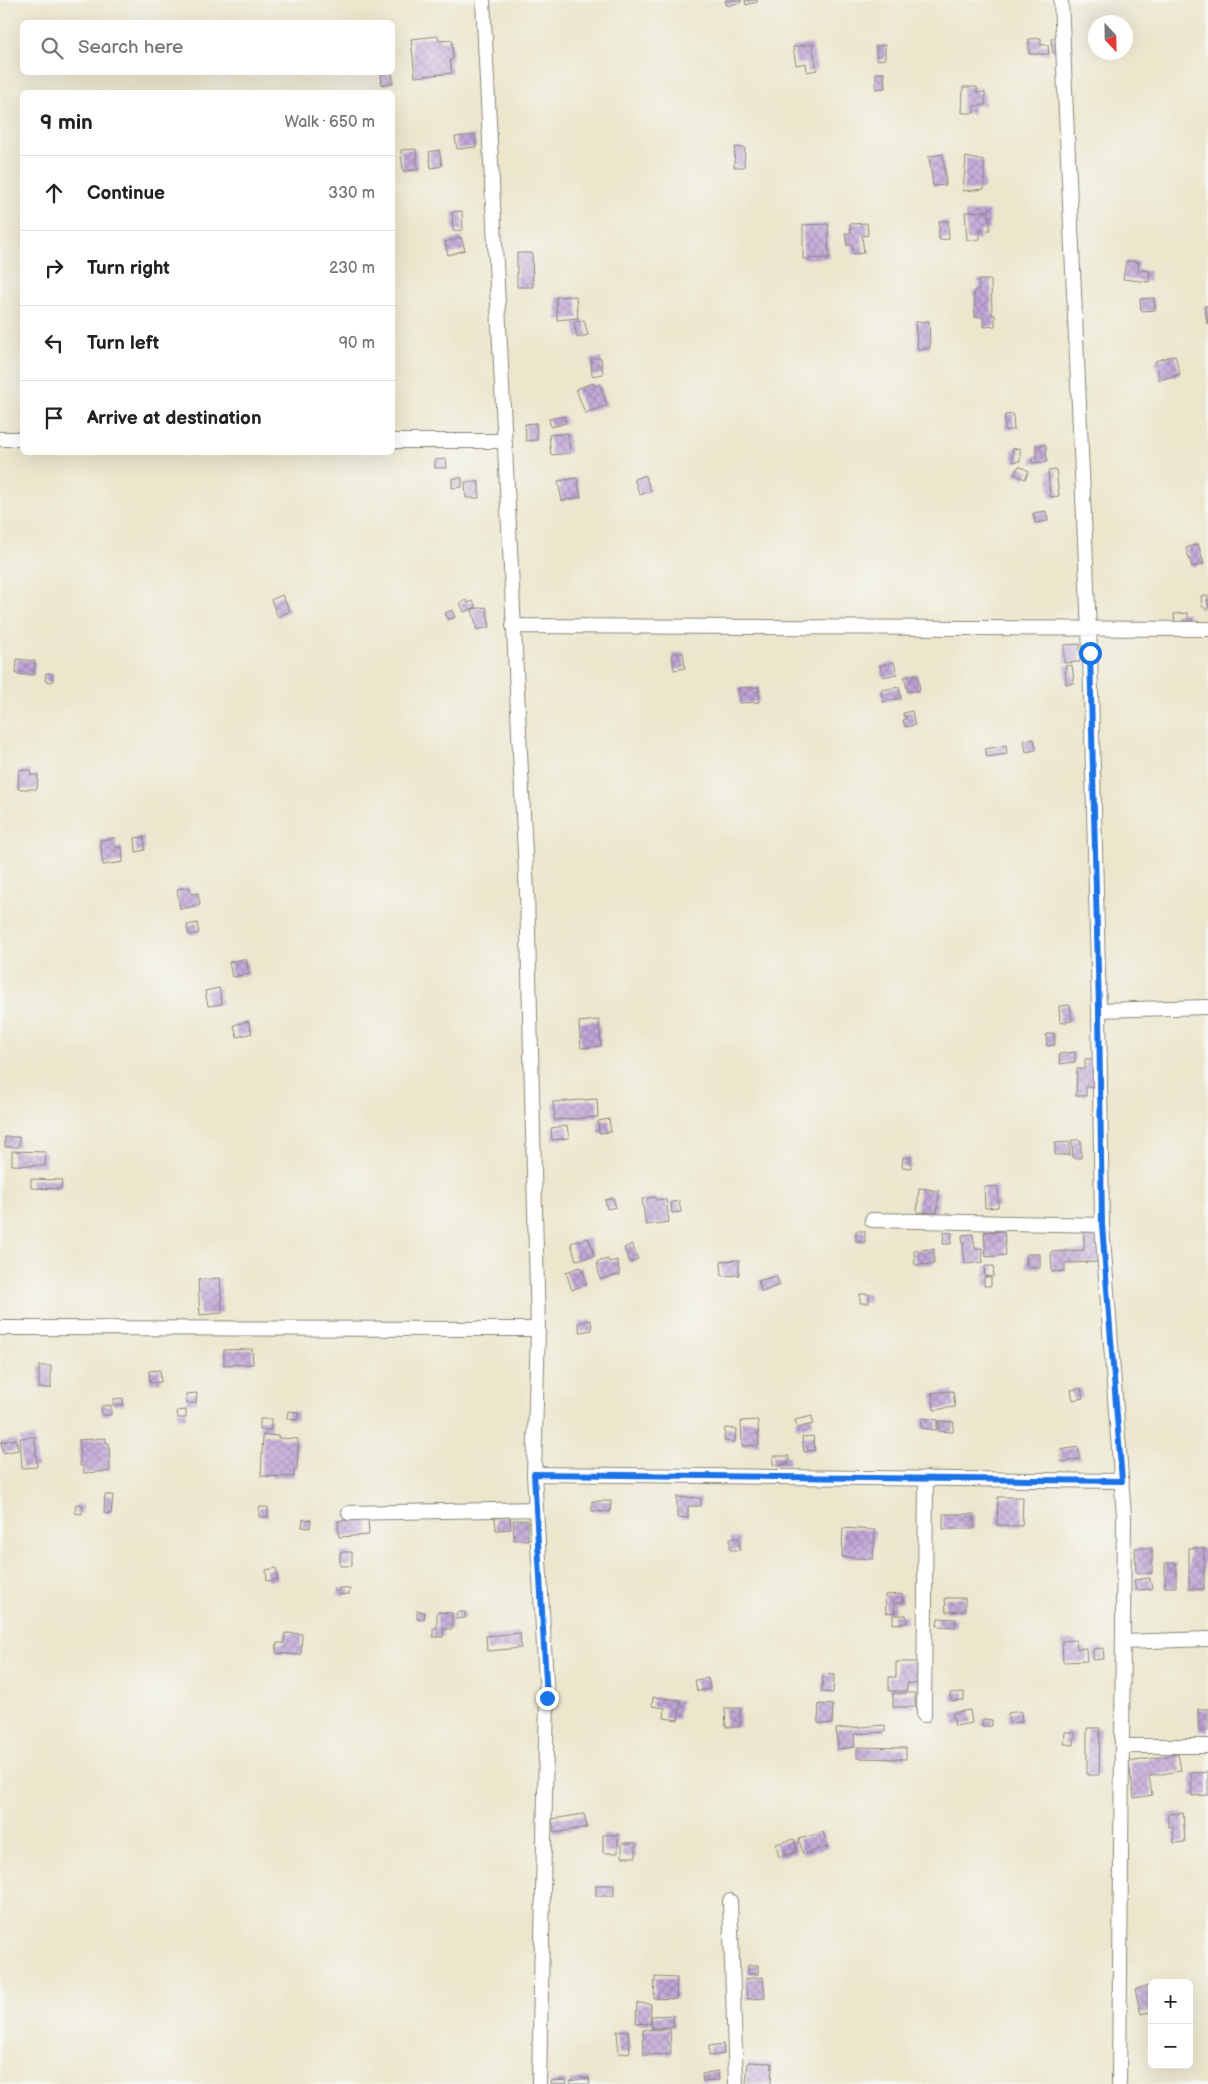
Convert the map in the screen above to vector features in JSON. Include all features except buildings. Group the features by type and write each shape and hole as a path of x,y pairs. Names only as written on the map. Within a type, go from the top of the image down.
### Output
{"street":[{"path":"483,0 527,894 538,1329 534,1474 547,1698 539,2084"},
{"path":"1061,0 1089,629 1099,1010 1102,1225 1124,1516 1119,2084"},
{"path":"0,439 20,439"},
{"path":"395,441 504,441"},
{"path":"513,626 1208,629"},
{"path":"1099,1010 1208,1007"},
{"path":"872,1220 1102,1225"},
{"path":"0,1328 538,1329"},
{"path":"534,1474 1122,1481"},
{"path":"924,1715 926,1478"},
{"path":"349,1513 536,1509"},
{"path":"1123,1642 1208,1639"},
{"path":"1122,1746 1208,1746"},
{"path":"730,1901 736,2084"}],"route":[{"path":"547,1698 534,1474 1122,1481 1102,1225 1099,1010 1090,653"}]}
